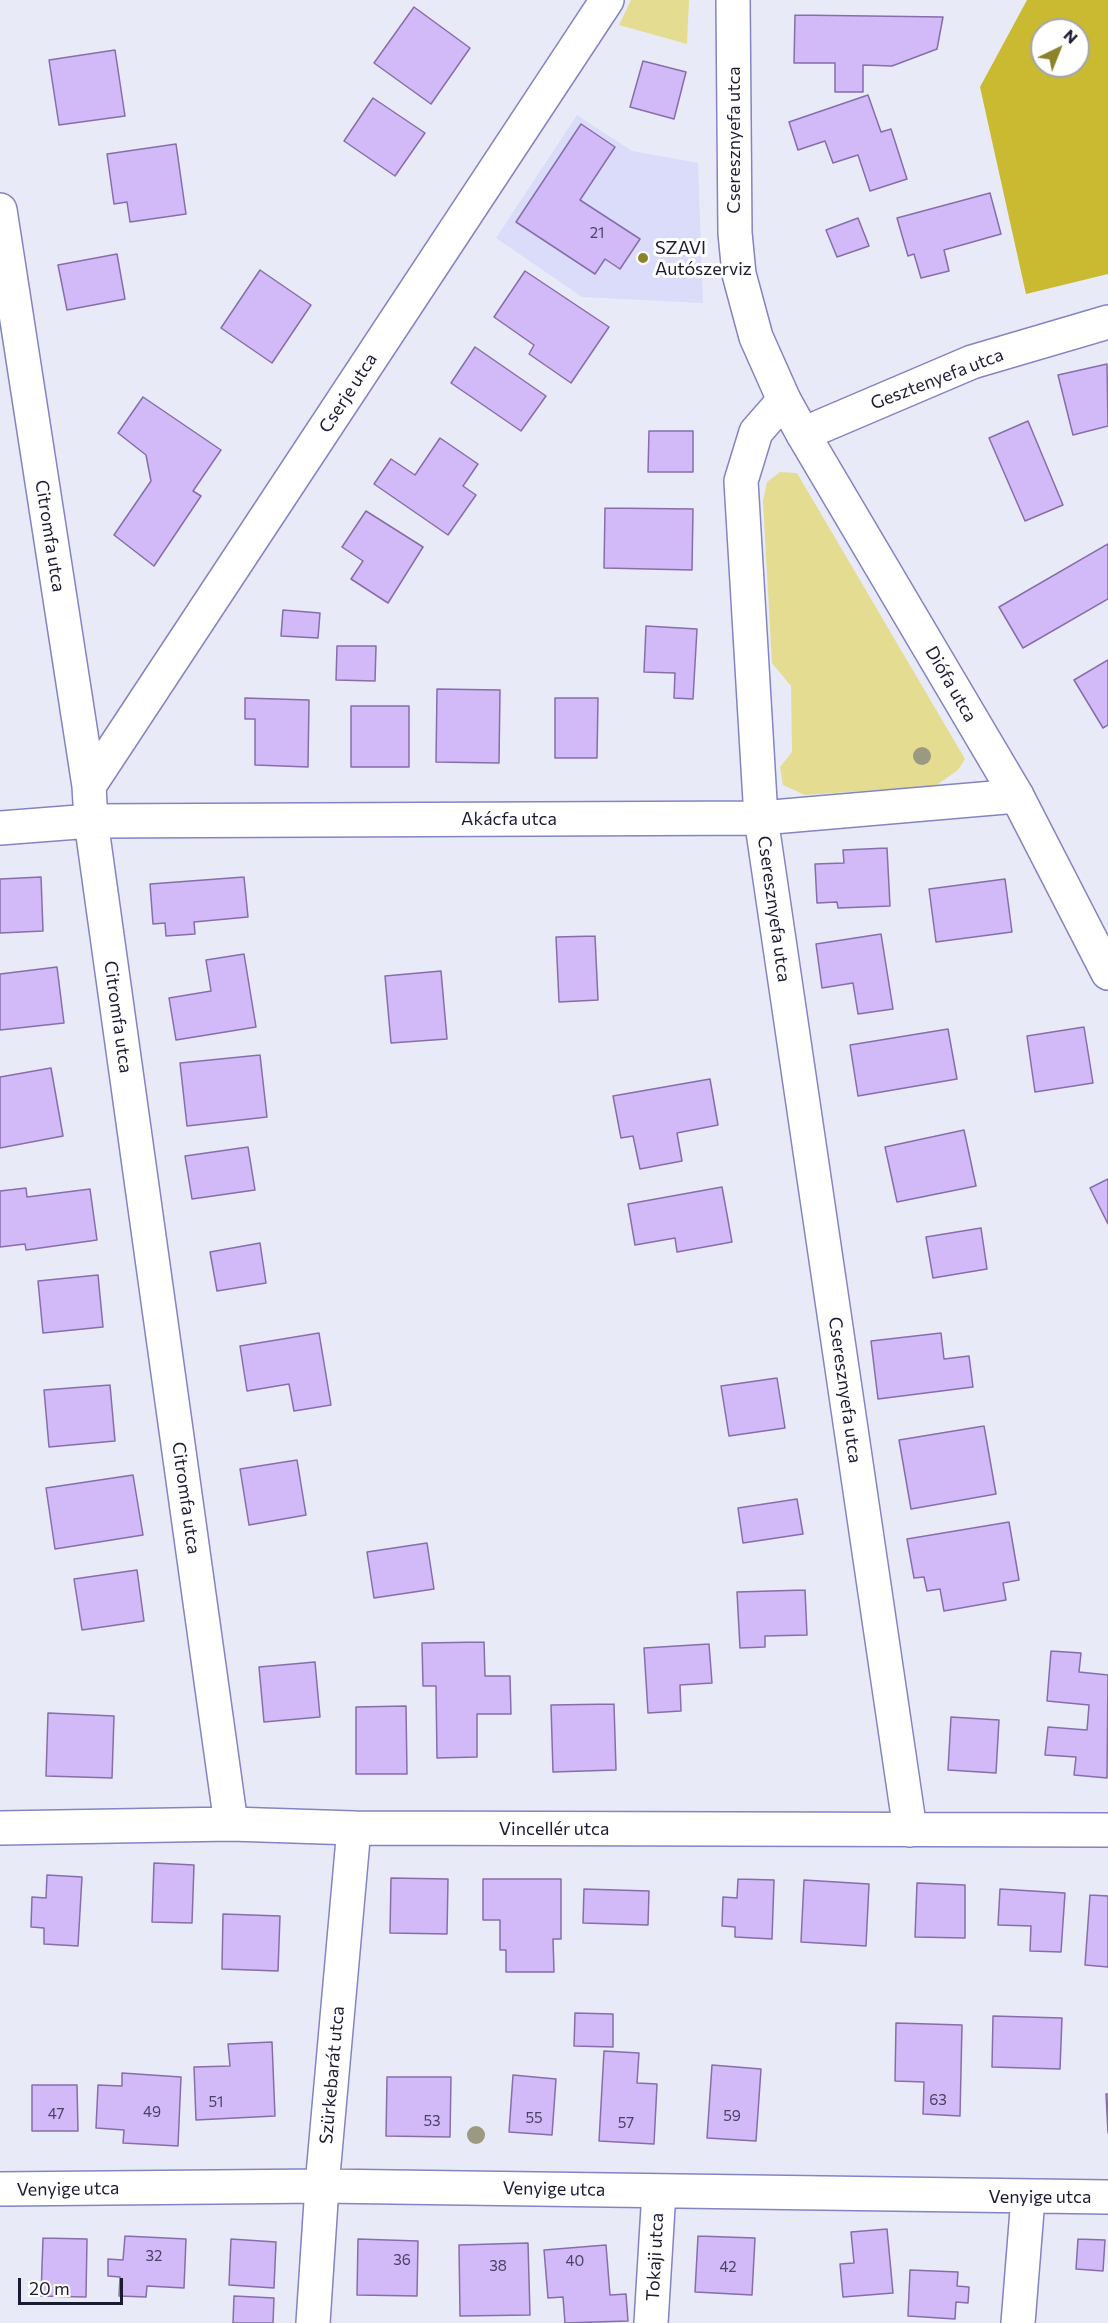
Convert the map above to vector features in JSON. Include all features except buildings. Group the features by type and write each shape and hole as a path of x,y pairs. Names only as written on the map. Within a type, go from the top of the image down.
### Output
{"street":[{"name":"Cserje utca","path":"89,786 607,0"},
{"name":"Cseresznyefa utca","path":"733,0 735,233 740,274 756,337 784,400 756,432 741,481 761,818 910,1830"},
{"name":"Citromfa utca","path":"0,210 89,786 91,821 231,1824"},
{"name":"Gesztenyefa utca","path":"803,434 972,362 1108,322"},
{"name":"Diófa utca","path":"784,400 1017,796 1108,973"},
{"name":"Akácfa utca","path":"0,828 91,821 761,818 1017,796"},
{"name":"Vincellér utca","path":"0,1828 231,1824 354,1828 1108,1830"},
{"name":"Szürkebarát utca","path":"313,2323 322,2186 354,1828"},
{"name":"Venyige utca","path":"0,2189 322,2186 1028,2198 1108,2197"},
{"name":"Tokaji utca","path":"651,2323 659,2191"},
{"path":"1018,2323 1028,2198"}],"shaded area":[{"path":"631,0 689,0 687,44 619,25"},
{"path":"1027,0 1108,0 1108,274 1026,294 980,87"},
{"path":"577,115 632,151 698,163 703,303 582,297 496,238"},
{"path":"780,472 797,473 965,759 958,770 935,786 805,795 783,785 780,767 792,752 791,686 772,663 763,501 767,482"}],"place":[{"name":"SZAVI Autószerviz","path":"643,258"}]}
